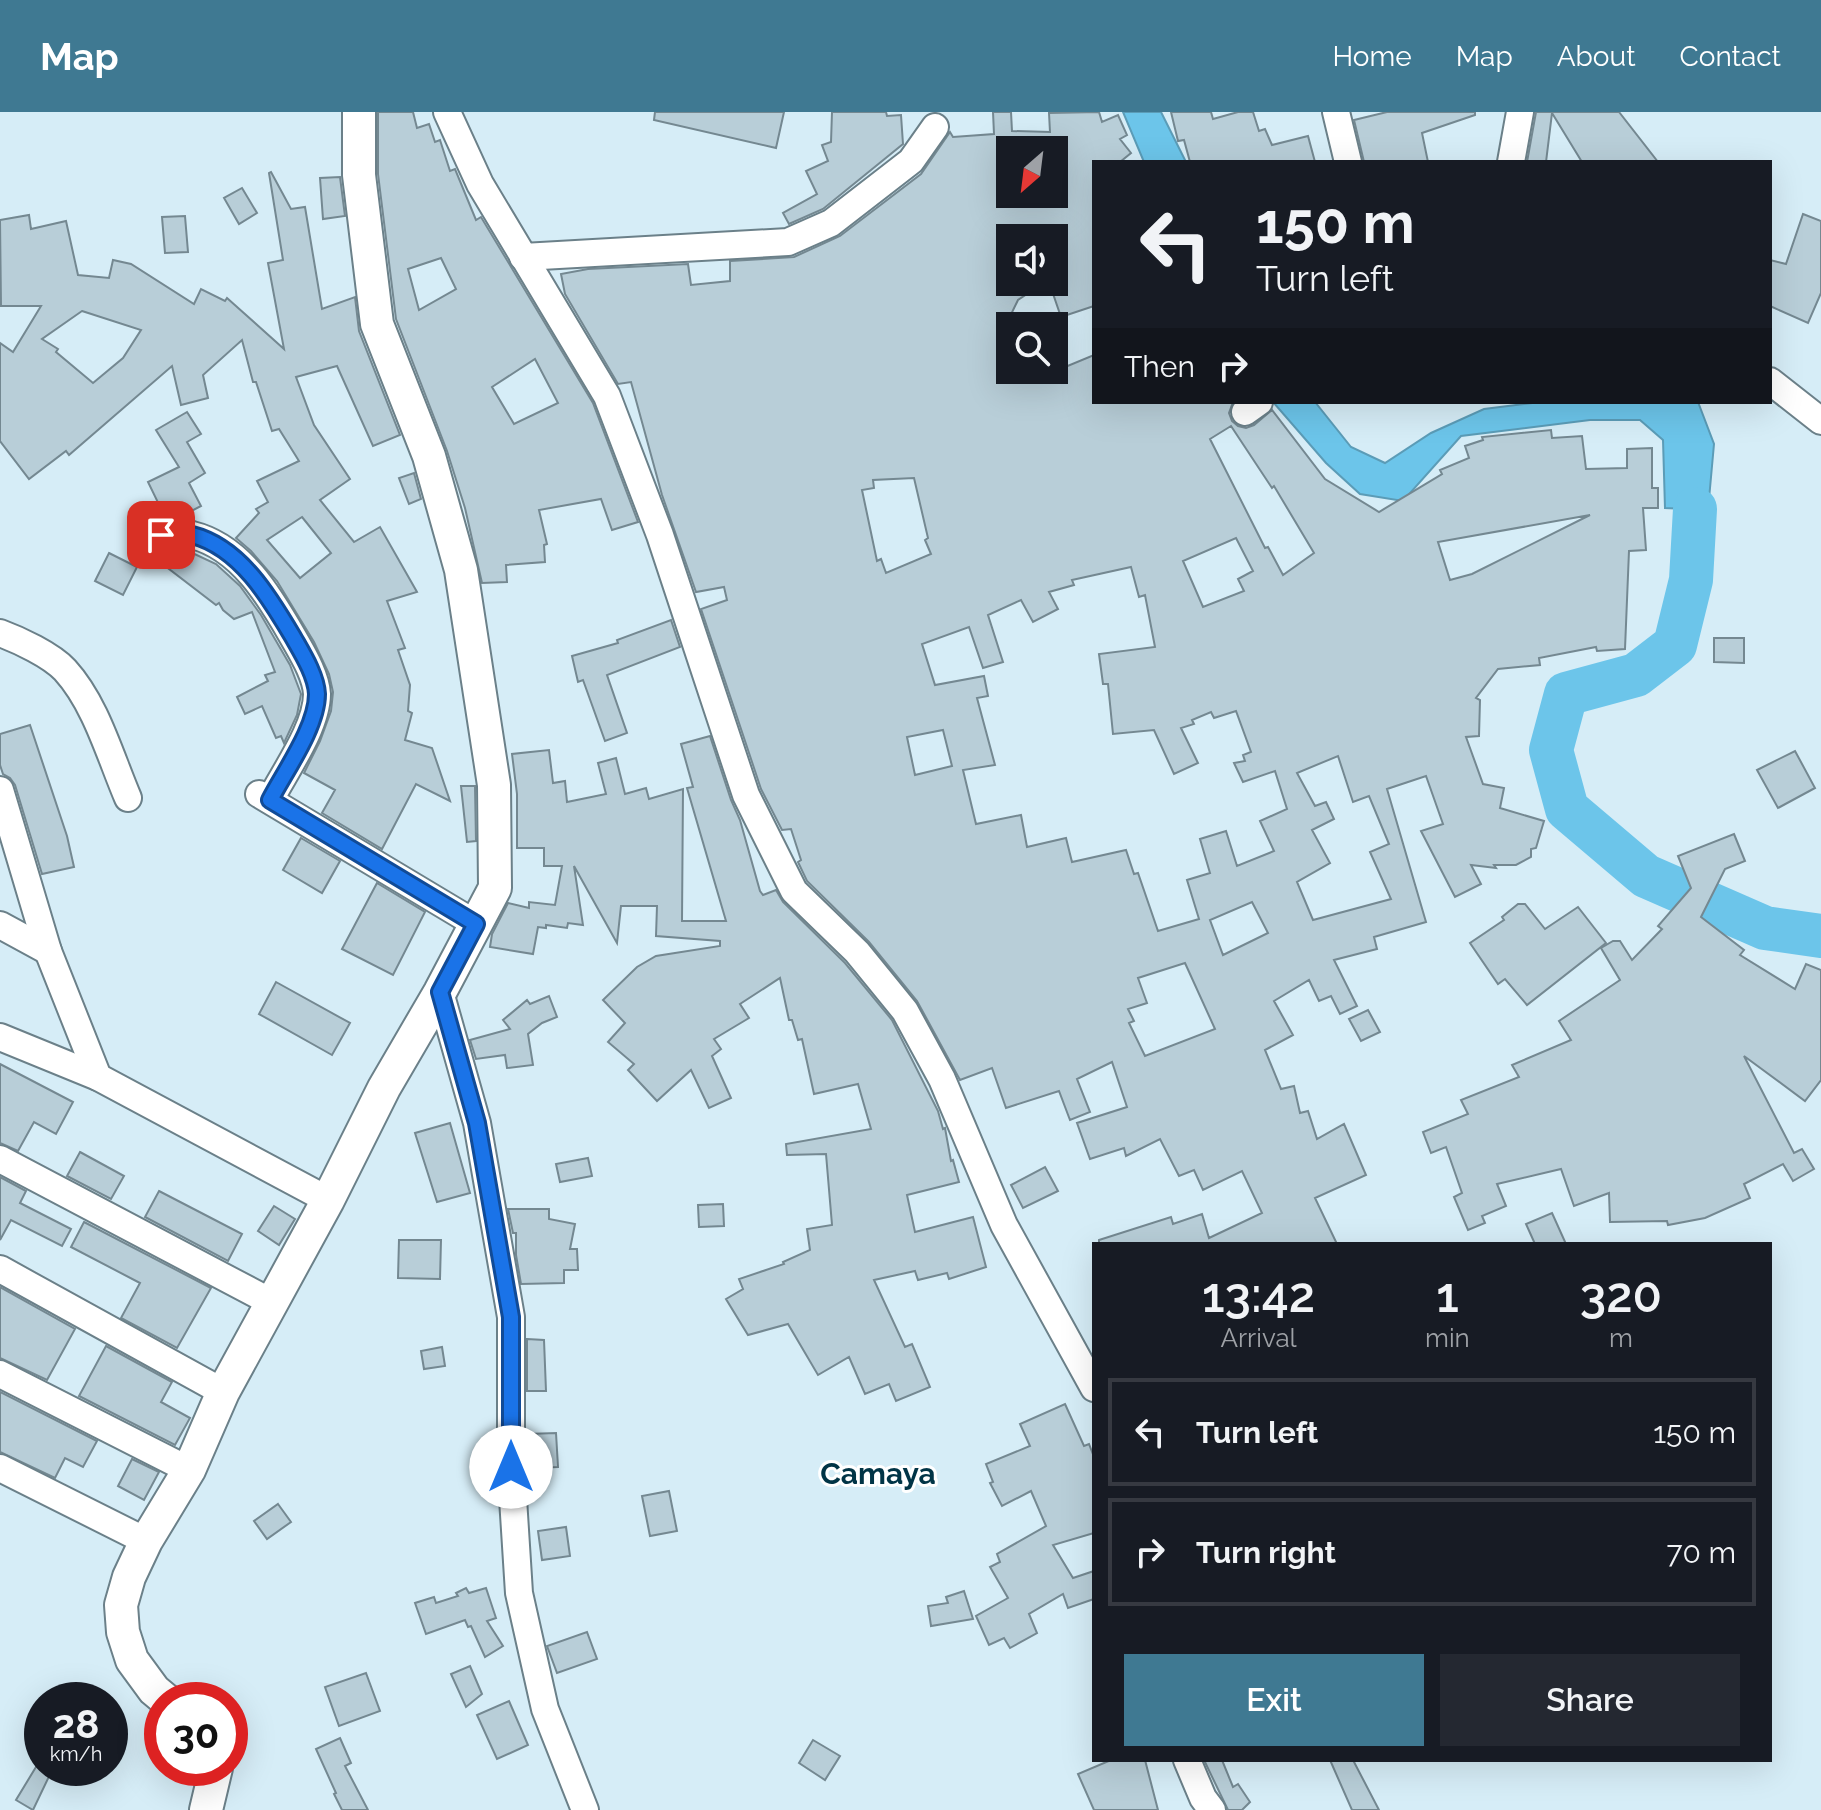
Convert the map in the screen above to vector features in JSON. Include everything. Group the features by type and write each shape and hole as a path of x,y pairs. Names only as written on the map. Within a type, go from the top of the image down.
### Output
{"street":[{"path":"148,1682 132,1660 123,1632 121,1605 129,1577 146,1541 189,1470 223,1392 328,1200 384,1088 495,888 494,785 461,570 429,456 377,324 359,175 359,112"},
{"path":"447,112 480,184 607,396 660,535 746,795 794,891 857,952 905,1011 942,1079 1004,1225 1092,1384"},
{"path":"1336,112 1348,160"},
{"path":"1511,160 1520,112"},
{"path":"523,257 788,242 831,223 900,170 911,161 935,127"},
{"path":"1772,383 1821,421"},
{"path":"161,535 191,534 225,551 251,574 306,660 317,693 311,724 264,797 476,924"},
{"path":"0,633 18,640 64,668 91,709 128,798"},
{"path":"0,790 48,951 98,1077"},
{"path":"0,925 48,951"},
{"path":"440,992 477,1123 511,1317 511,1467 519,1593 545,1709 585,1810"},
{"path":"0,1037 98,1077 328,1200"},
{"path":"0,1159 273,1303"},
{"path":"0,1269 223,1392"},
{"path":"0,1374 189,1470"},
{"path":"0,1468 146,1541"},
{"path":"1188,1762 1203,1798 1212,1810"},
{"path":"206,1810 212,1786"}],"water":[{"path":"1123,112 1161,112 1185,160 1143,160"},
{"path":"1275,404 1317,404 1351,447 1385,463 1431,433 1484,409 1525,404 1699,404 1714,444 1708,510 1665,508 1663,440 1640,420 1590,420 1461,436 1403,501 1360,494 1326,463"}],"building":[{"path":"378,112 413,112 417,128 429,124 435,142 440,140 450,171 455,169 476,220 481,217 593,403 638,522 612,530 601,499 539,510 547,544 544,545 545,562 506,565 507,582 482,583 465,508 447,451 396,319 378,174","holes":["441,258 456,289 419,310 408,269","535,359 558,403 514,424 492,387"]},
{"path":"655,112 784,112 776,148 654,120"},
{"path":"832,112 901,115 903,144 823,209 789,224 783,213 817,194 806,171 828,161 822,145 831,142"},
{"path":"993,112 1011,112 1012,131 1050,132 1049,113 1099,112 1102,122 1118,115 1127,135 1120,139 1131,153 1122,160 1092,160 1092,307 1068,315 1068,312 1059,312 1054,296 1068,296 1068,224 996,224 996,296 1024,296 1018,300 1012,312 996,312 996,384 1068,384 1068,366 1092,356 1092,404 1232,404 1229,413 1232,421 1246,428 1272,410 1325,479 1379,512 1442,474 1440,470 1469,458 1465,446 1483,440 1482,437 1551,430 1552,438 1582,436 1586,469 1627,468 1627,449 1652,448 1652,488 1658,488 1658,508 1643,508 1646,550 1629,551 1625,649 1597,651 1596,647 1539,658 1540,665 1498,669 1476,698 1480,700 1479,736 1466,737 1483,784 1504,788 1500,808 1544,821 1536,848 1531,849 1531,857 1516,865 1494,865 1496,868 1471,865 1481,884 1455,897 1421,831 1443,824 1426,776 1387,789 1426,922 1374,937 1377,949 1334,960 1357,1006 1340,1014 1331,996 1319,1001 1309,980 1274,1001 1293,1035 1265,1050 1281,1089 1294,1086 1300,1113 1308,1111 1317,1139 1344,1124 1366,1175 1315,1198 1336,1242 1099,1242 1171,1217 1173,1224 1202,1214 1209,1238 1262,1213 1242,1171 1203,1190 1194,1170 1179,1176 1160,1139 1126,1156 1124,1148 1090,1159 1077,1123 1127,1107 1112,1062 1077,1079 1090,1112 1070,1120 1059,1091 1006,1108 992,1068 960,1080 917,1001 869,942 807,881 798,862 801,860 791,829 782,830 761,789 701,609 727,600 724,587 696,592 662,495 631,382 618,384 565,294 561,274 588,269 688,264 691,285 730,281 730,261 794,257 840,236 921,174 950,132 953,137 994,134","holes":["1231,426 1272,488 1274,486 1314,553 1283,575 1268,547 1265,548 1210,439","914,478 928,538 925,540 931,554 886,573 881,559 877,561 862,490 874,488 873,480","1590,515 1472,574 1450,580 1438,542","1236,538 1253,571 1238,579 1244,591 1203,607 1183,561","1131,567 1139,597 1145,595 1155,647 1099,654 1103,684 1108,684 1113,734 1154,730 1174,774 1198,763 1181,728 1194,724 1192,720 1211,712 1214,718 1236,711 1251,752 1243,755 1245,761 1234,763 1243,782 1275,771 1287,809 1260,821 1274,851 1237,866 1226,831 1200,839 1210,873 1187,880 1199,919 1158,931 1138,873 1134,874 1126,850 1072,862 1066,838 1027,847 1021,815 976,824 963,770 995,765 977,698 988,696 984,676 935,685 922,644 969,627 983,668 1003,662 988,615 1021,600 1033,622 1058,609 1049,592 1074,585 1072,580","943,730 952,766 915,775 907,737","1338,756 1353,802 1369,796 1389,844 1370,852 1391,899 1313,920 1297,882 1330,863 1312,830 1334,819 1326,802 1315,806 1297,773","1252,902 1268,933 1223,955 1210,920","1185,963 1215,1029 1145,1056 1129,1023 1134,1021 1128,1009 1147,1003 1138,978"]},
{"path":"1171,112 1211,112 1213,119 1238,112 1253,112 1259,131 1265,129 1272,145 1308,136 1314,160 1189,160 1184,140 1178,141"},
{"path":"1387,112 1475,112 1475,115 1422,133 1428,160 1364,160 1354,120"},
{"path":"1536,112 1619,112 1656,160 1581,160 1552,113 1546,160 1527,160"},
{"path":"269,173 291,209 305,207 322,309 355,297 359,331 400,435 373,446 337,366 296,377 314,425 350,479 320,500 354,542 380,527 417,592 387,601 405,648 398,650 410,685 408,711 412,713 405,740 432,748 450,801 416,784 382,849 322,813 335,790 304,773 331,711 333,692 329,674 314,642 277,581 236,538 259,513 256,509 268,502 257,481 299,461 279,429 272,431 256,382 253,382 242,340 203,375 208,398 181,405 172,366 69,455 66,451 29,479 0,441 0,343 13,352 41,306 1,306 0,220 29,215 31,229 66,221 78,275 109,278 113,260 131,264 194,304 201,289 225,301 227,298 284,349 268,263 283,260","holes":["82,311 141,330 123,358 93,383 56,352 58,349 42,339","302,517 331,553 300,578 267,540"]},
{"path":"340,177 345,216 323,219 320,178"},
{"path":"242,188 257,213 239,224 224,198"},
{"path":"1803,214 1821,221 1821,293 1808,323 1772,307 1772,260 1786,264"},
{"path":"185,216 188,252 165,253 162,217"},
{"path":"187,412 201,434 187,442 205,473 189,483 201,506 178,518 166,519 148,482 179,467 156,430"},
{"path":"414,473 421,499 409,504 399,478"},
{"path":"186,550 216,564 240,586 290,665 301,694 297,715 284,743 281,736 276,738 262,706 245,714 237,697 268,681 265,675 275,672 252,612 234,619 219,603 216,605 160,562 169,551"},
{"path":"109,553 137,567 123,595 95,581"},
{"path":"671,620 680,647 607,675 627,733 605,741 583,680 578,682 572,656 618,643 617,640"},
{"path":"1714,638 1744,638 1744,663 1714,662"},
{"path":"30,725 67,836 74,867 42,874 15,785 3,774 0,765 0,734"},
{"path":"710,736 740,820 760,891 763,895 776,890 783,902 845,963 892,1020 938,1111 959,1182 907,1195 915,1232 973,1217 986,1267 949,1279 947,1273 918,1280 915,1271 874,1280 905,1347 912,1344 930,1387 896,1401 889,1384 865,1394 849,1357 818,1375 788,1324 748,1335 726,1299 743,1289 739,1279 784,1264 810,1250 807,1229 832,1225 826,1154 787,1155 786,1144 871,1129 858,1084 814,1094 802,1039 798,1040 792,1020 789,1020 780,978 740,1004 749,1018 714,1039 721,1049 712,1056 731,1098 709,1108 691,1070 657,1101 628,1070 634,1064 608,1042 625,1023 603,1000 637,967 656,956 720,946 720,941 656,936 657,906 621,906 617,943 574,866 583,925 568,923 567,928 538,927 533,954 490,947 492,934 508,903 529,908 529,902 555,905 562,866 544,866 544,848 517,848 517,794 512,754 549,750 553,783 565,781 567,802 606,794 598,763 616,758 625,794 646,788 649,799 683,789 682,921 726,921 687,788 693,787 681,744"},
{"path":"1795,751 1815,788 1778,808 1757,770"},
{"path":"461,786 475,786 476,841 467,842"},
{"path":"1734,834 1745,861 1725,869 1701,917 1744,950 1740,955 1795,989 1806,964 1821,970 1821,1080 1805,1101 1744,1056 1794,1153 1802,1149 1814,1169 1793,1181 1783,1164 1744,1184 1750,1198 1705,1218 1668,1225 1667,1221 1610,1222 1609,1193 1574,1206 1561,1169 1497,1184 1506,1206 1482,1216 1485,1223 1468,1230 1454,1197 1462,1193 1446,1147 1431,1153 1423,1132 1468,1114 1461,1100 1519,1077 1512,1065 1571,1040 1559,1021 1620,980 1601,948 1613,941 1620,941 1632,960 1662,929 1658,926 1691,888 1678,856"},
{"path":"301,838 340,861 322,893 283,870"},
{"path":"377,883 425,912 393,975 342,949"},
{"path":"1518,904 1525,904 1545,929 1578,907 1606,943 1527,1005 1505,979 1498,984 1470,943 1504,920 1502,917"},
{"path":"276,982 350,1023 332,1055 259,1014"},
{"path":"549,996 557,1017 542,1023 528,1034 533,1065 507,1068 505,1055 476,1059 470,1040 510,1029 503,1020 527,1000 530,1004"},
{"path":"1368,1010 1380,1032 1361,1041 1349,1019"},
{"path":"0,1064 73,1102 56,1134 34,1122 18,1151 0,1143"},
{"path":"450,1123 470,1193 437,1202 415,1133"},
{"path":"80,1152 124,1176 111,1199 67,1176"},
{"path":"588,1158 592,1176 560,1182 556,1164"},
{"path":"1045,1167 1058,1191 1023,1208 1011,1185"},
{"path":"0,1177 26,1191 20,1203 71,1229 62,1246 11,1220 0,1240"},
{"path":"159,1191 242,1234 228,1261 145,1217"},
{"path":"723,1204 724,1226 699,1227 698,1205"},
{"path":"274,1206 295,1219 279,1245 258,1231"},
{"path":"508,1209 549,1209 549,1219 575,1224 570,1249 577,1249 578,1270 564,1270 564,1283 521,1284 516,1233 513,1233"},
{"path":"1552,1213 1565,1242 1534,1242 1526,1224"},
{"path":"84,1222 211,1288 177,1348 121,1318 140,1283 71,1247"},
{"path":"399,1240 441,1240 440,1279 398,1278"},
{"path":"0,1287 75,1329 47,1380 0,1358"},
{"path":"527,1339 544,1340 546,1391 527,1391"},
{"path":"106,1346 172,1382 161,1402 190,1418 175,1445 79,1396"},
{"path":"442,1347 445,1366 424,1369 421,1351"},
{"path":"0,1392 97,1441 83,1467 65,1458 55,1478 0,1452"},
{"path":"1065,1404 1084,1446 1089,1444 1092,1452 1092,1534 1053,1545 1073,1578 1092,1572 1092,1600 1068,1608 1063,1594 1029,1614 1037,1633 1010,1648 1004,1638 989,1645 976,1616 1008,1598 990,1567 1000,1562 997,1554 1046,1526 1031,1491 1002,1506 990,1483 993,1482 986,1464 1030,1446 1020,1424"},
{"path":"556,1433 558,1467 527,1468 527,1434"},
{"path":"132,1459 159,1472 144,1500 118,1486"},
{"path":"669,1491 677,1531 650,1536 642,1496"},
{"path":"278,1504 291,1522 267,1539 254,1521"},
{"path":"566,1527 570,1556 542,1560 538,1531"},
{"path":"466,1588 469,1593 486,1588 496,1618 487,1621 503,1646 485,1657 471,1626 468,1627 465,1620 426,1634 415,1603 434,1597 436,1603 458,1596 456,1593"},
{"path":"964,1591 973,1619 931,1626 928,1606 948,1603 946,1597"},
{"path":"587,1632 597,1659 557,1673 547,1646"},
{"path":"470,1666 482,1694 466,1707 451,1674"},
{"path":"366,1673 380,1711 339,1726 325,1687"},
{"path":"509,1701 528,1745 497,1759 477,1715"},
{"path":"340,1738 351,1763 345,1766 368,1810 342,1810 316,1749"},
{"path":"813,1740 840,1756 825,1780 799,1763"},
{"path":"1106,1762 1146,1762 1158,1810 1094,1810 1078,1774"},
{"path":"1205,1762 1223,1762 1233,1787 1238,1784 1250,1802 1242,1810 1228,1810"},
{"path":"1331,1762 1354,1762 1379,1810 1352,1810"},
{"path":"24,1786 44,1786 33,1810 16,1800"}],"waterway":[{"path":"1695,509 1691,580 1675,645 1636,675 1566,694 1551,750 1567,809 1646,876 1765,928 1821,936"}],"district":[{"name":"Camaya","path":"878,1473"}],"route":[{"path":"161,535 191,534 225,551 251,574 306,660 317,693 311,724 270,800 476,924 440,992 477,1123 511,1317 511,1467"}]}
